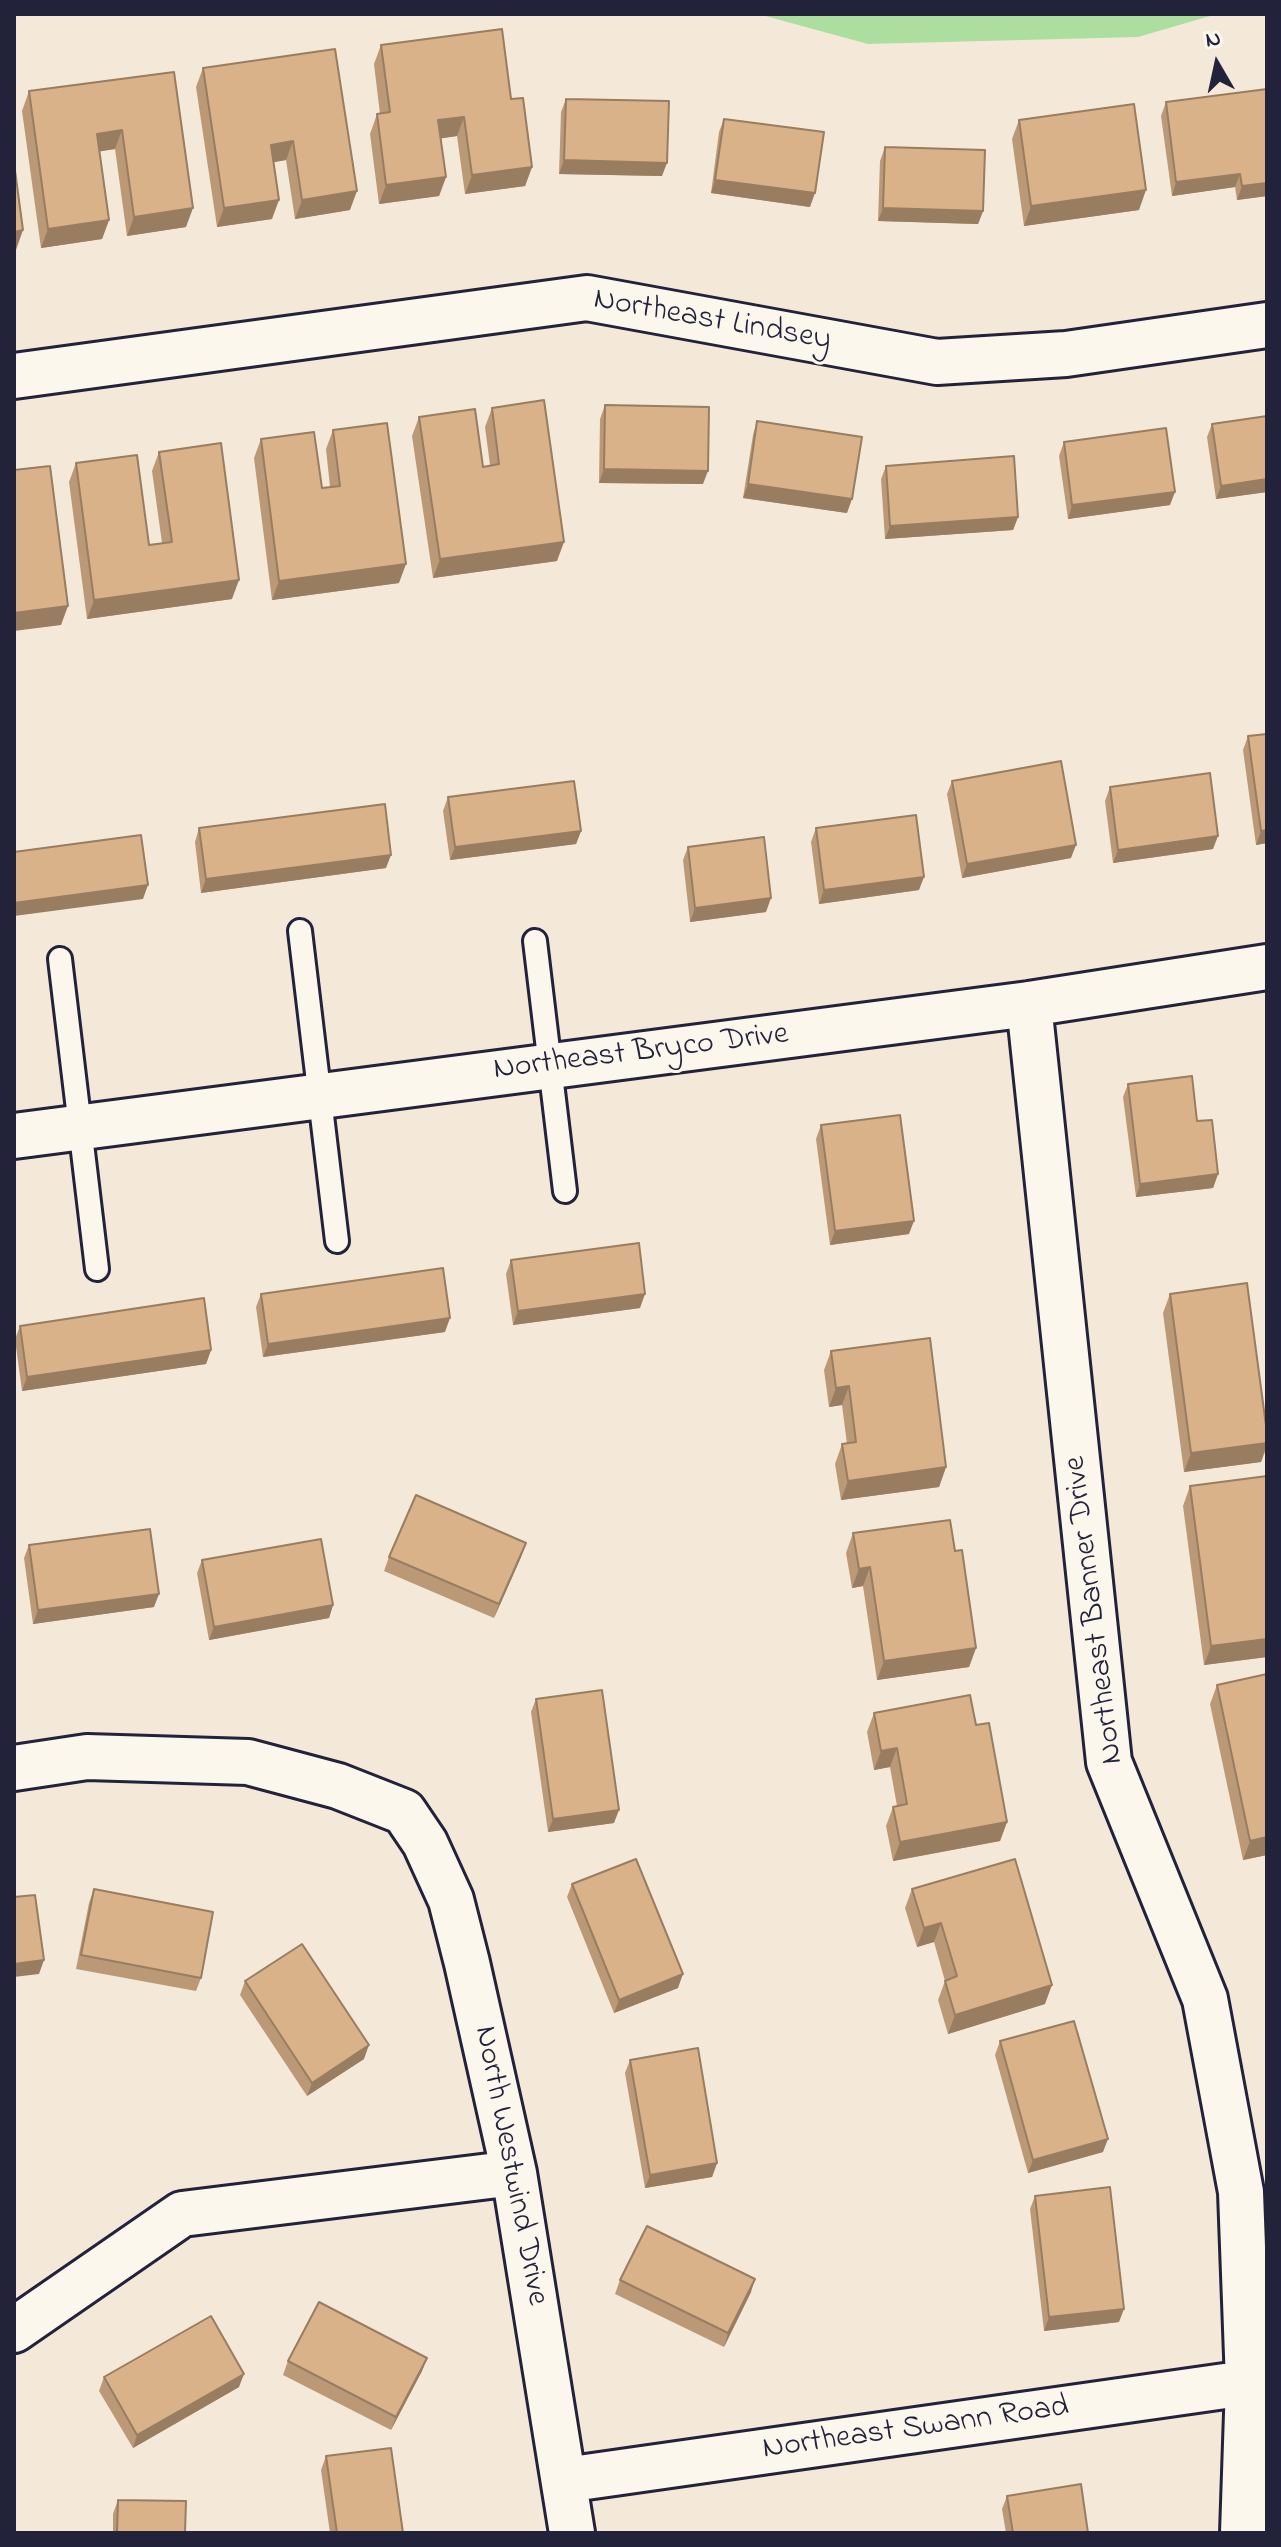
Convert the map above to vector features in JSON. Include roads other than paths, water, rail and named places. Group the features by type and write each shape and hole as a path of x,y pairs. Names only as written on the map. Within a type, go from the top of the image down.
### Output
{"street":[{"name":"Northeast Lindsey","path":"14,376 587,298 937,362 1066,354 1267,325"},
{"name":"Northeast Bryco Drive","path":"14,1136 1029,1004 1267,967"},
{"name":"Northeast Banner Drive","path":"1029,1004 1109,1762 1205,1999 1241,2192 1258,2382 1243,2533"},
{"name":"North Westwind Drive","path":"14,1768 87,1757 248,1762 338,1786 404,1812 425,1843 451,1900 514,2173 572,2533"},
{"path":"14,2330 182,2214 514,2173"},
{"name":"Northeast Swann Road","path":"565,2480 1258,2382"}],"lane":[{"path":"300,931 337,1241"},
{"path":"535,941 565,1191"},
{"path":"60,959 97,1269"}]}
